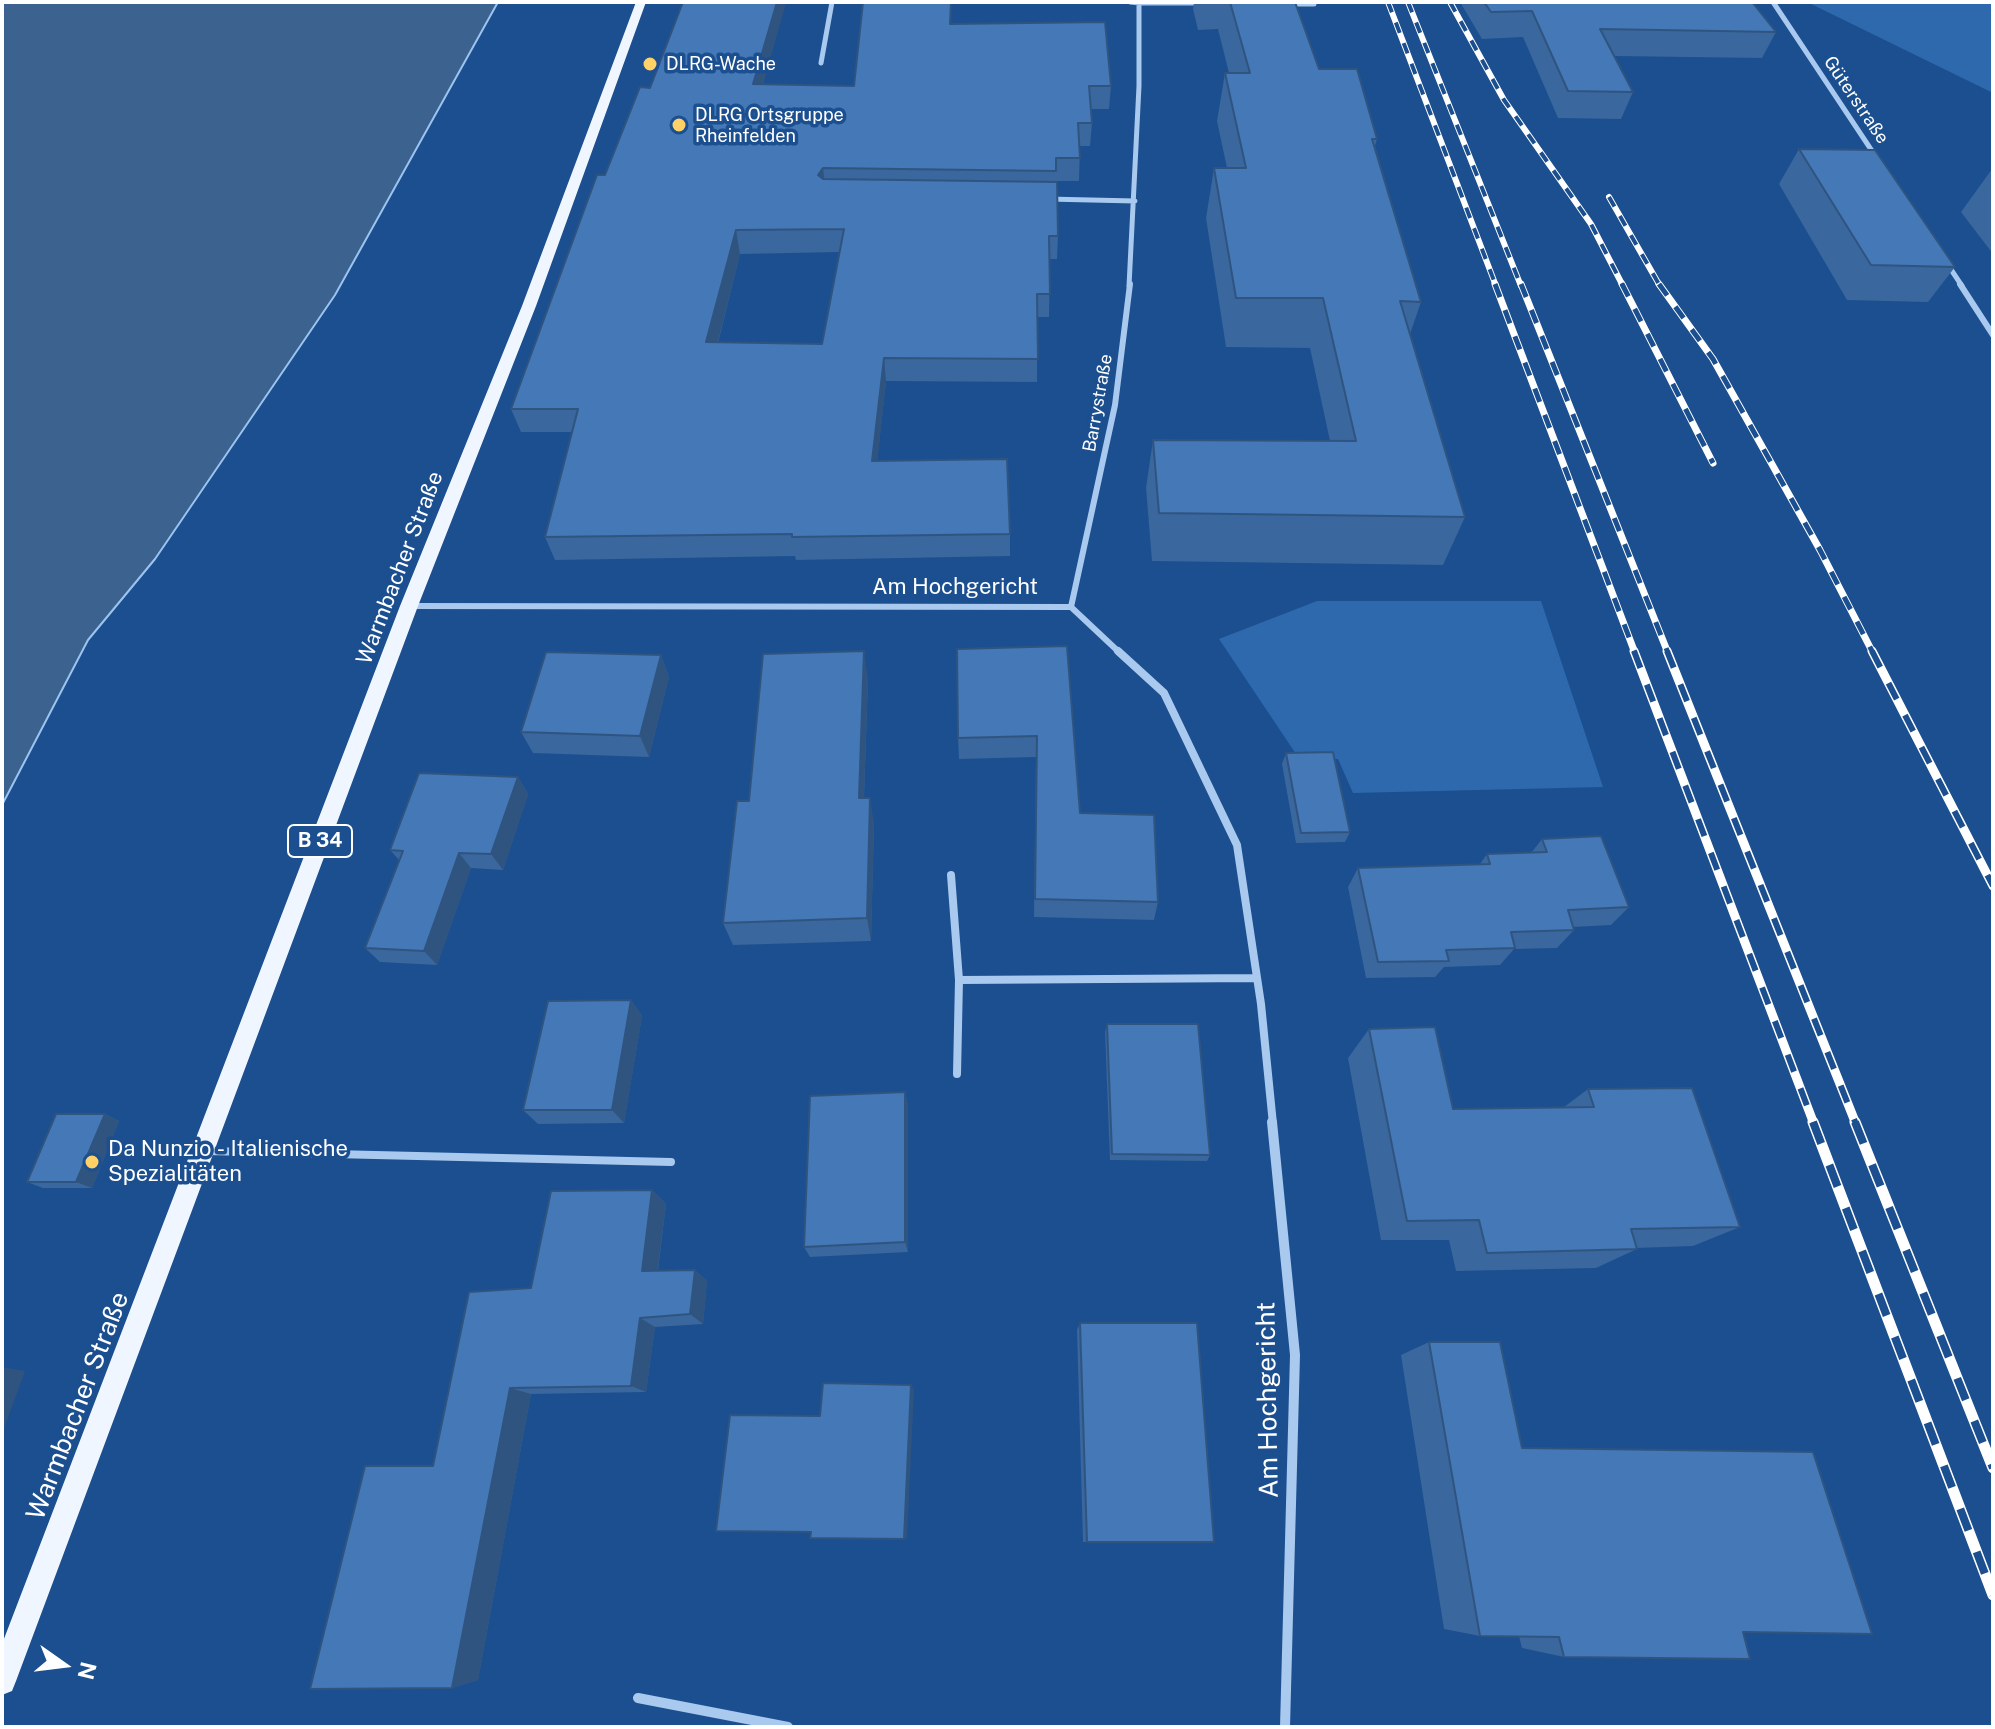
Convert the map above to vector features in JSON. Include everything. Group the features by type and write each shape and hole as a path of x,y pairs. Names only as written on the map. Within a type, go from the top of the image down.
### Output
{"main road":[{"name":"Warmbacher Straße","path":"2,1681 409,606 529,306 641,2"}],"street":[{"path":"821,63 832,2"},
{"path":"1130,2 1203,3"},
{"name":"Güterstraße","path":"1773,2 1878,159"},
{"name":"Barrystraße","path":"1071,607 1115,405 1129,296 1135,201 1139,3"},
{"path":"1282,4 1314,4"},
{"path":"1044,199 1135,201"},
{"path":"1947,264 1993,335"},
{"name":"Am Hochgericht","path":"409,606 1071,607 1164,693 1237,845 1257,978 1295,1355 1285,1727"},
{"path":"951,875 959,980 957,1074"},
{"path":"959,980 1257,978"},
{"path":"638,1698 788,1727"}],"lane":[{"path":"203,1151 671,1162"}],"shaded area":[{"path":"2,2 498,2 335,295 155,559 88,640 2,805"},
{"path":"1807,2 1993,2 1993,93"},
{"path":"1317,601 1541,601 1603,787 1353,793 1338,759 1298,757 1219,639"}],"building":[{"path":"683,2 777,2 753,84 854,86 863,2 951,2 950,24 1105,22 1111,86 1089,86 1092,123 1078,123 1080,158 1056,158 1056,171 823,168 818,175 823,179 1057,182 1058,236 1049,236 1050,294 1037,294 1038,359 884,358 872,461 1007,459 1010,534 545,537 578,409 511,409 597,175 605,175 640,87 650,88","holes":["844,229 822,344 706,342 736,230"]},
{"path":"1230,2 1295,2 1319,69 1357,69 1377,139 1372,139 1421,302 1400,301 1465,517 1159,513 1153,440 1356,441 1323,298 1236,298 1214,168 1246,168 1225,73 1250,73"},
{"path":"1484,2 1752,2 1776,32 1600,29 1633,92 1568,91 1532,11 1491,12"},
{"path":"1799,149 1875,150 1955,267 1871,265"},
{"path":"1067,646 1080,813 1154,815 1158,902 1035,899 1037,736 958,738 957,649"},
{"path":"864,651 859,798 870,798 867,918 723,923 737,801 749,801 763,654"},
{"path":"546,652 661,655 640,736 521,732"},
{"path":"1333,752 1350,832 1301,833 1286,753"},
{"path":"419,773 518,777 491,854 459,853 424,951 365,948 403,851 390,850"},
{"path":"1601,836 1629,907 1568,910 1574,930 1511,932 1515,948 1446,950 1449,961 1378,962 1358,868 1490,864 1487,854 1547,852 1542,839"},
{"path":"631,1000 612,1110 523,1110 548,1001"},
{"path":"1107,1024 1198,1024 1210,1155 1112,1154"},
{"path":"1435,1027 1453,1109 1594,1107 1588,1089 1692,1088 1740,1227 1631,1229 1637,1249 1487,1253 1479,1220 1407,1221 1369,1029"},
{"path":"905,1092 905,1242 804,1247 810,1096"},
{"path":"56,1114 105,1114 76,1182 27,1182"},
{"path":"652,1190 642,1271 695,1270 690,1314 640,1318 631,1386 510,1388 452,1688 310,1689 365,1466 433,1466 469,1292 531,1288 551,1191"},
{"path":"1080,1323 1197,1323 1214,1542 1087,1542"},
{"path":"1429,1342 1500,1342 1522,1448 1813,1452 1872,1634 1743,1632 1750,1659 1564,1657 1559,1637 1480,1636"},
{"path":"823,1383 911,1385 904,1539 810,1538 811,1532 716,1531 730,1415 820,1416"}],"railway":[{"path":"1388,2 1496,286"},
{"path":"1408,2 1521,286"},
{"path":"1450,2 1504,100 1591,224 1623,286"},
{"path":"1609,197 1660,286"},
{"path":"1495,284 1635,653"},
{"path":"1521,284 1668,653"},
{"path":"1622,284 1713,463"},
{"path":"1659,284 1713,359 1820,550 1873,653"},
{"path":"1634,651 1814,1124"},
{"path":"1667,651 1856,1124"},
{"path":"1872,651 1993,886"},
{"path":"1813,1122 1993,1595"},
{"path":"1855,1122 1993,1468"}],"place":[{"name":"DLRG-Wache","path":"650,64"},
{"name":"DLRG Ortsgruppe Rheinfelden","path":"679,125"},
{"name":"Da Nunzio - Italienische Spezialitäten","path":"92,1162"}]}
